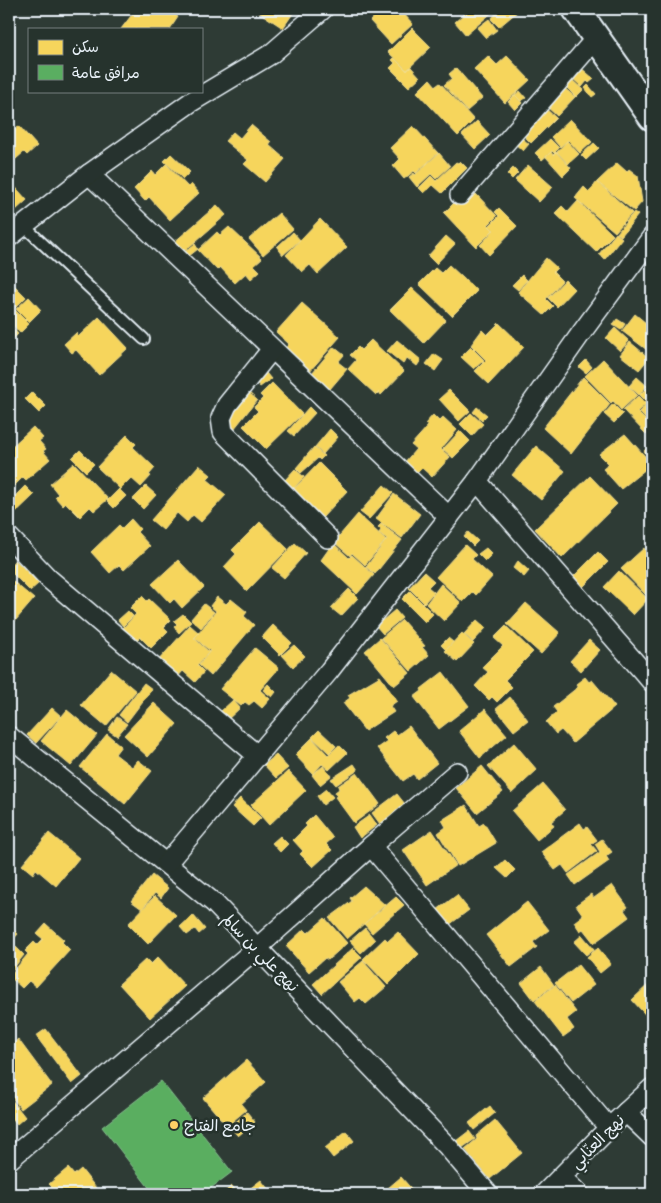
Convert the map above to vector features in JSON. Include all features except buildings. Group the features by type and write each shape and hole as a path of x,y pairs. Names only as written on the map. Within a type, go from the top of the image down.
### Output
{"street":[{"path":"9,237 89,174 191,102 271,54 323,9"},
{"path":"576,9 652,117"},
{"path":"460,195 597,37"},
{"path":"89,174 450,517"},
{"path":"167,863 329,671 478,481 582,332 652,238"},
{"path":"272,349 227,405 221,418 222,432 328,538"},
{"path":"478,481 652,682"},
{"path":"9,537 50,579 258,756"},
{"name":"نهج علي بن سالم","path":"9,736 214,903 448,1147 488,1194"},
{"path":"9,1160 258,947 457,772"},
{"path":"371,846 609,1128"},
{"name":"نهج العنّابي","path":"544,1194 609,1128 652,1088"},
{"path":"626,1112 652,1137"},
{"path":"561,1177 579,1194"}],"lane":[{"path":"23,225 144,339"}],"place":[{"name":"جامع الفتاح","path":"174,1125"}]}
